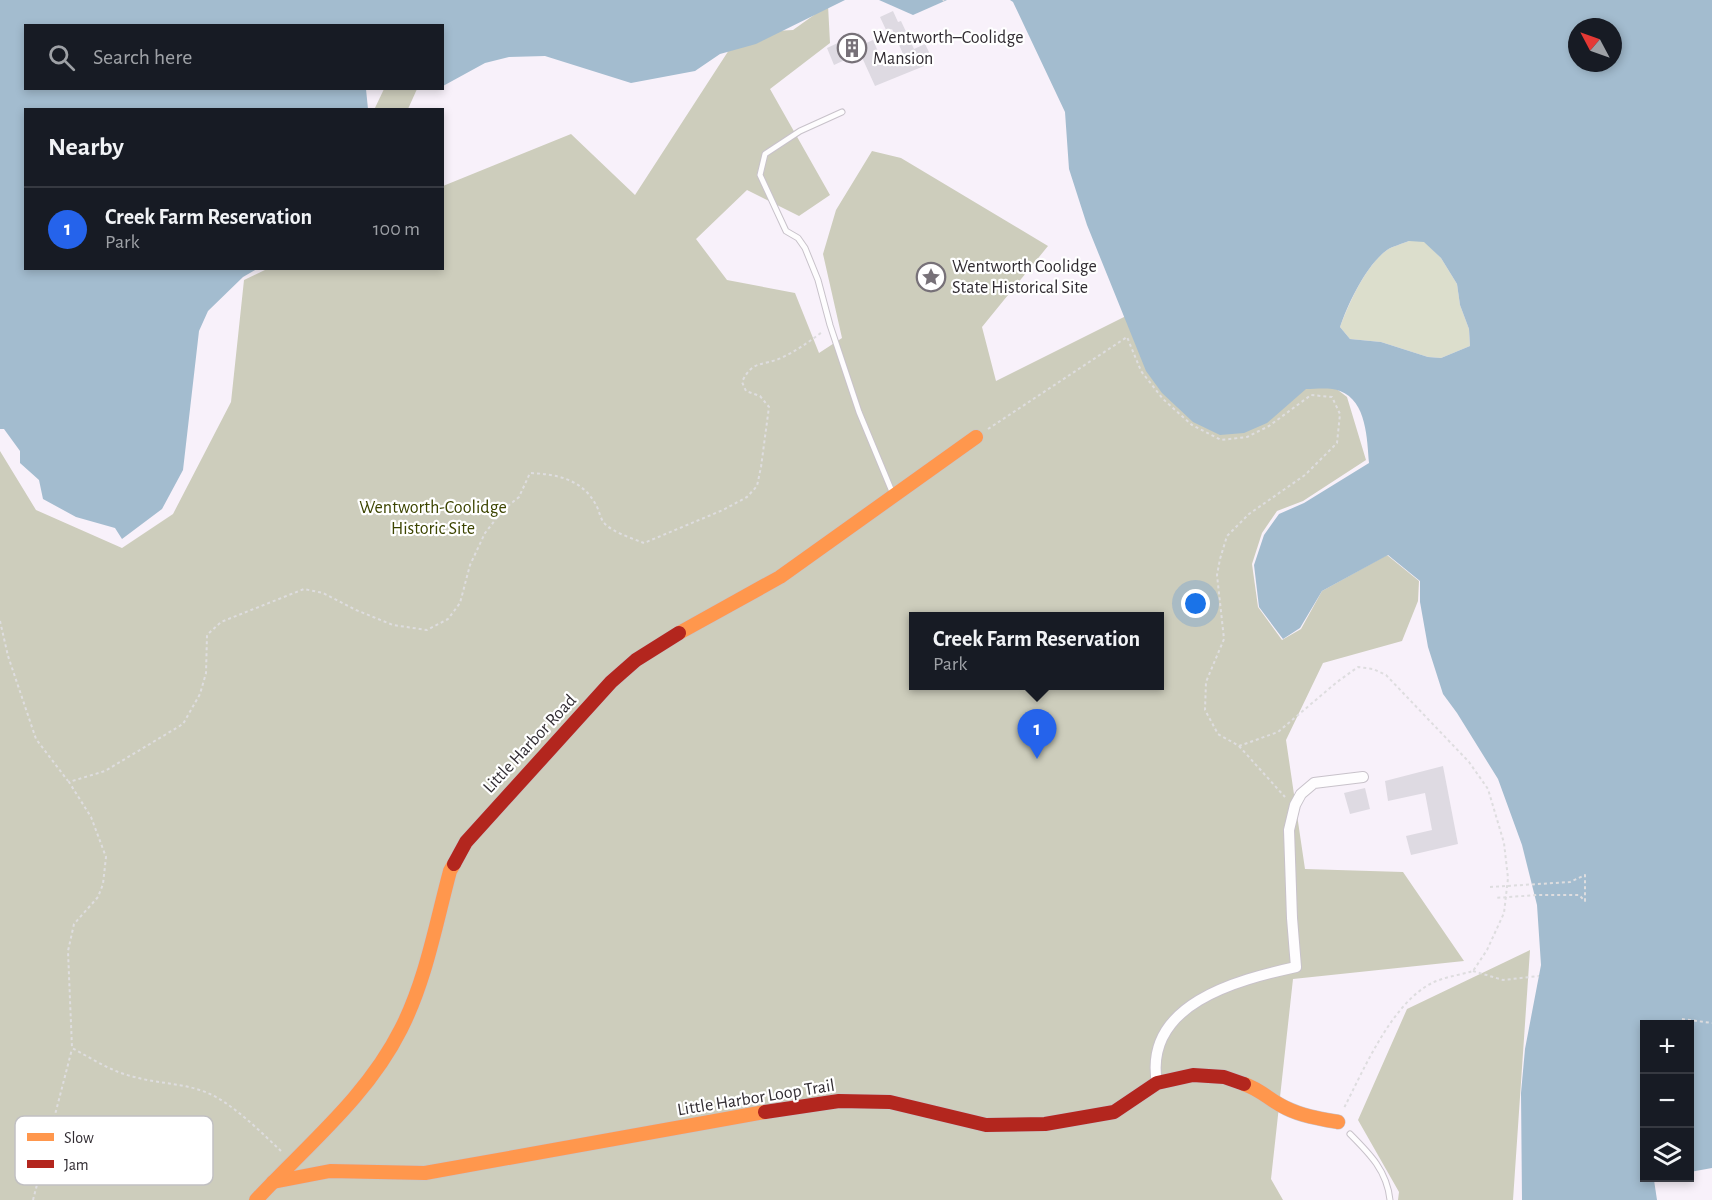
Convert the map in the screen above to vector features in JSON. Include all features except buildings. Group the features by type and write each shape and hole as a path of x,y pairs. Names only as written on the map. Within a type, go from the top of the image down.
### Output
{"street":[{"name":"Little Harbor Road","path":"256,1200 292,1161 346,1109 372,1075 400,1030 414,1000 424,969 450,871 466,842 611,682 636,660 663,642 780,577 976,437"},
{"path":"1157,1083 1155,1071 1159,1044 1171,1024 1181,1014 1200,1000 1231,984 1296,967 1289,830 1295,805 1301,794 1314,783 1363,777"},
{"name":"Little Harbor Loop Trail","path":"273,1182 330,1171 425,1173 839,1101 890,1102 986,1125 1045,1124 1114,1112 1157,1083 1193,1075 1224,1077 1258,1089 1285,1108 1311,1117 1338,1122"}],"lane":[{"path":"842,112 800,131 765,154 760,175 786,231 798,238 805,248 818,280 830,326 859,412 894,495"},
{"path":"1350,1134 1368,1152 1388,1183 1390,1200"}],"path":[{"path":"69,782 105,771 183,724 200,694 206,673 207,635 221,622 304,590 323,593 393,625 427,630 448,619 460,603 470,565 485,533 503,510 519,497 530,473 574,481 589,492 604,523 644,543 723,510 747,497 757,486 769,407 760,396 746,391 742,382 747,372 760,363 778,359 802,346 830,326"},
{"path":"976,437 1127,337 1141,371 1163,399 1192,425 1221,440 1248,437 1269,426 1311,395 1332,397 1340,414 1337,443 1305,475 1249,514 1227,536 1217,575 1224,639 1206,682 1204,710 1218,734 1239,746 1278,790 1295,805"},
{"path":"0,621 8,656 36,739 69,782 91,817 106,857 103,884 98,897 74,924 68,951 72,1048 55,1116"},
{"path":"1239,746 1278,732 1337,682 1358,668 1373,669 1386,675 1469,762 1488,789 1501,832 1508,878 1504,913 1487,950 1473,971"},
{"path":"1490,887 1570,882 1585,875 1585,901 1578,895 1537,894 1495,898"},
{"path":"1338,1122 1372,1053 1402,1007 1432,983 1473,971 1503,980 1539,976"},
{"path":"1694,1021 1712,1023"},
{"path":"72,1048 131,1077 180,1084 217,1097 255,1127 292,1161"},
{"path":"33,1200 37,1185"}],"green space":[{"name":"Wentworth-Coolidge Historic Site","path":"828,5 830,43 770,89 830,195 799,216 747,190 696,239 727,280 795,293 819,353 842,338 823,254 836,210 872,151 901,158 1048,246 982,327 996,381 1128,315 1321,377 1347,397 1366,460 1303,501 1277,511 1262,533 1252,564 1258,607 1282,640 1301,629 1322,591 1387,555 1419,581 1418,601 1402,641 1323,663 1286,740 1305,869 1403,872 1464,961 1293,979 1271,1179 1283,1200 0,1200 0,451 36,510 122,548 173,514 231,402 244,280 265,270 444,270 444,186 571,134 635,195 740,33 793,30"},
{"path":"384,90 417,90 408,108 375,108"},
{"path":"1409,241 1424,241 1441,258 1457,284 1460,305 1469,329 1470,346 1441,358 1428,357 1381,342 1350,339 1340,327 1353,296 1372,265 1387,250"},
{"path":"1530,950 1513,1200 1398,1200 1399,1192 1358,1120 1407,1009"}],"water":[{"path":"0,0 845,0 756,44 720,54 695,71 631,83 545,56 509,57 485,63 444,85 444,24 24,24 24,90 366,90 368,108 24,108 24,270 255,270 243,277 208,311 199,331 183,470 162,509 122,539 115,528 76,517 43,499 39,480 20,463 20,451 4,429 0,429"},
{"path":"879,0 947,0 913,15"},
{"path":"1010,0 1712,0 1712,1168 1694,1171 1694,1020 1640,1020 1640,1182 1654,1182 1657,1200 1522,1200 1521,1093 1525,1049 1541,965 1537,905 1522,845 1498,779 1443,694 1428,647 1420,602 1420,581 1388,555 1322,591 1300,628 1283,639 1259,607 1254,565 1264,535 1279,514 1304,503 1369,463 1361,412 1349,396 1340,391 1306,389 1267,423 1244,433 1220,435 1193,422 1162,393 1146,371 1087,225 1069,169 1065,112 1013,2","holes":["1409,241 1424,242 1441,258 1457,284 1460,305 1469,329 1470,346 1441,358 1428,357 1381,342 1350,339 1340,327 1353,296 1372,265 1387,250 1395,246"]}],"traffic: slow":[{"path":"679,633 780,577 976,437"},
{"path":"256,1200 354,1098 387,1054 401,1029 417,991 430,951 450,871 454,864"},
{"path":"1244,1084 1292,1111 1338,1122"},
{"path":"273,1182 330,1171 425,1173 765,1112"}],"traffic: jam":[{"path":"454,864 466,842 611,682 636,660 679,633"},
{"path":"765,1112 839,1101 890,1102 986,1125 1045,1124 1114,1112 1157,1083 1193,1075 1224,1077 1244,1084"}],"place":[{"name":"Wentworth–Coolidge Mansion","path":"852,48"},
{"name":"Wentworth Coolidge State Historical Site","path":"931,277"},
{"name":"Creek Farm Reservation","path":"1037,759"}]}
